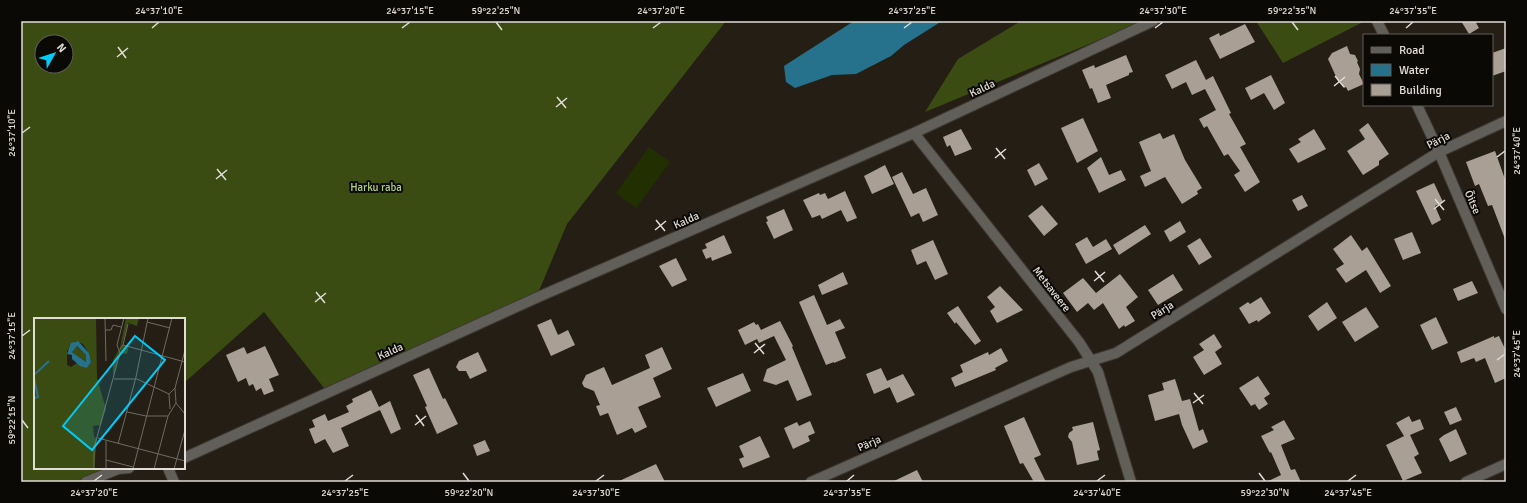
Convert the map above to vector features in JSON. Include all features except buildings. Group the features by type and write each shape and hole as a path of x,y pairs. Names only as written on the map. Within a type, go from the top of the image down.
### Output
{"street":[{"name":"Kalda","path":"185,458 536,298 914,133 1153,21"},
{"path":"1377,21 1384,34"},
{"name":"Õitse","path":"1417,106 1439,152 1506,309"},
{"name":"Pärja","path":"811,482 1071,366 1116,353 1439,152 1506,121"},
{"name":"Metsaveere","path":"914,133 1079,342 1092,361 1098,372 1131,482"},
{"path":"1466,482 1506,464"},
{"path":"86,482 118,469"},
{"path":"168,469 174,482"}],"green space":[{"name":"Harku raba","path":"21,21 726,21 567,224 536,298 362,377 324,388 264,312 185,382 185,318 34,318 34,469 118,469 86,482 21,482"},
{"path":"1021,21 1145,21 925,112 958,59"},
{"path":"1256,21 1365,21 1283,63"},
{"path":"649,147 670,162 636,208 616,193"}],"water":[{"path":"854,21 942,21 904,45 891,56 856,74 832,75 795,88 786,82 784,66"}]}
